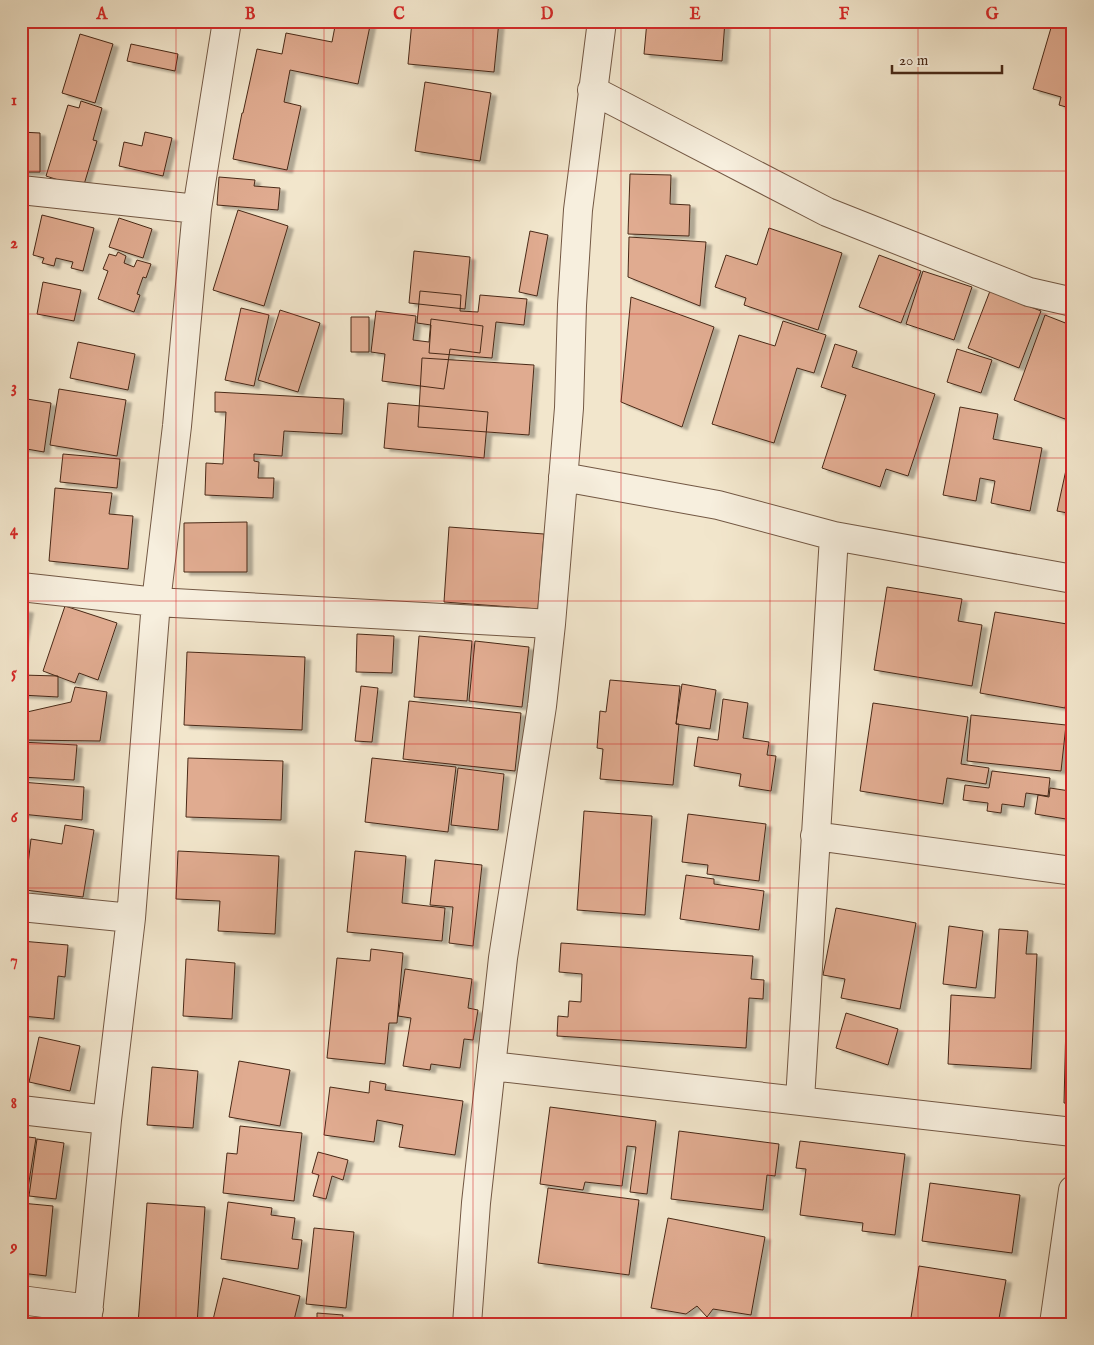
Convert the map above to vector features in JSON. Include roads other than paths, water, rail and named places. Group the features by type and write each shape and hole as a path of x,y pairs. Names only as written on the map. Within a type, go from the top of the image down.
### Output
{"street":[{"path":"21,1300 88,1316 107,1120 131,918 156,602 177,426 197,209 227,21"},
{"path":"467,1324 476,1203 503,958 542,706 551,624 569,408 572,305 578,210 602,21"},
{"path":"592,90 827,212 1029,292 1073,302"},
{"path":"21,190 197,209"},
{"path":"563,477 718,506 834,536 1073,579"},
{"path":"800,1100 834,536"},
{"path":"21,587 156,602 551,624"},
{"path":"815,836 1073,871"},
{"path":"21,907 131,918"},
{"path":"491,1066 1073,1132"},
{"path":"21,1110 107,1120"},
{"path":"1054,1324 1073,1190"}]}
